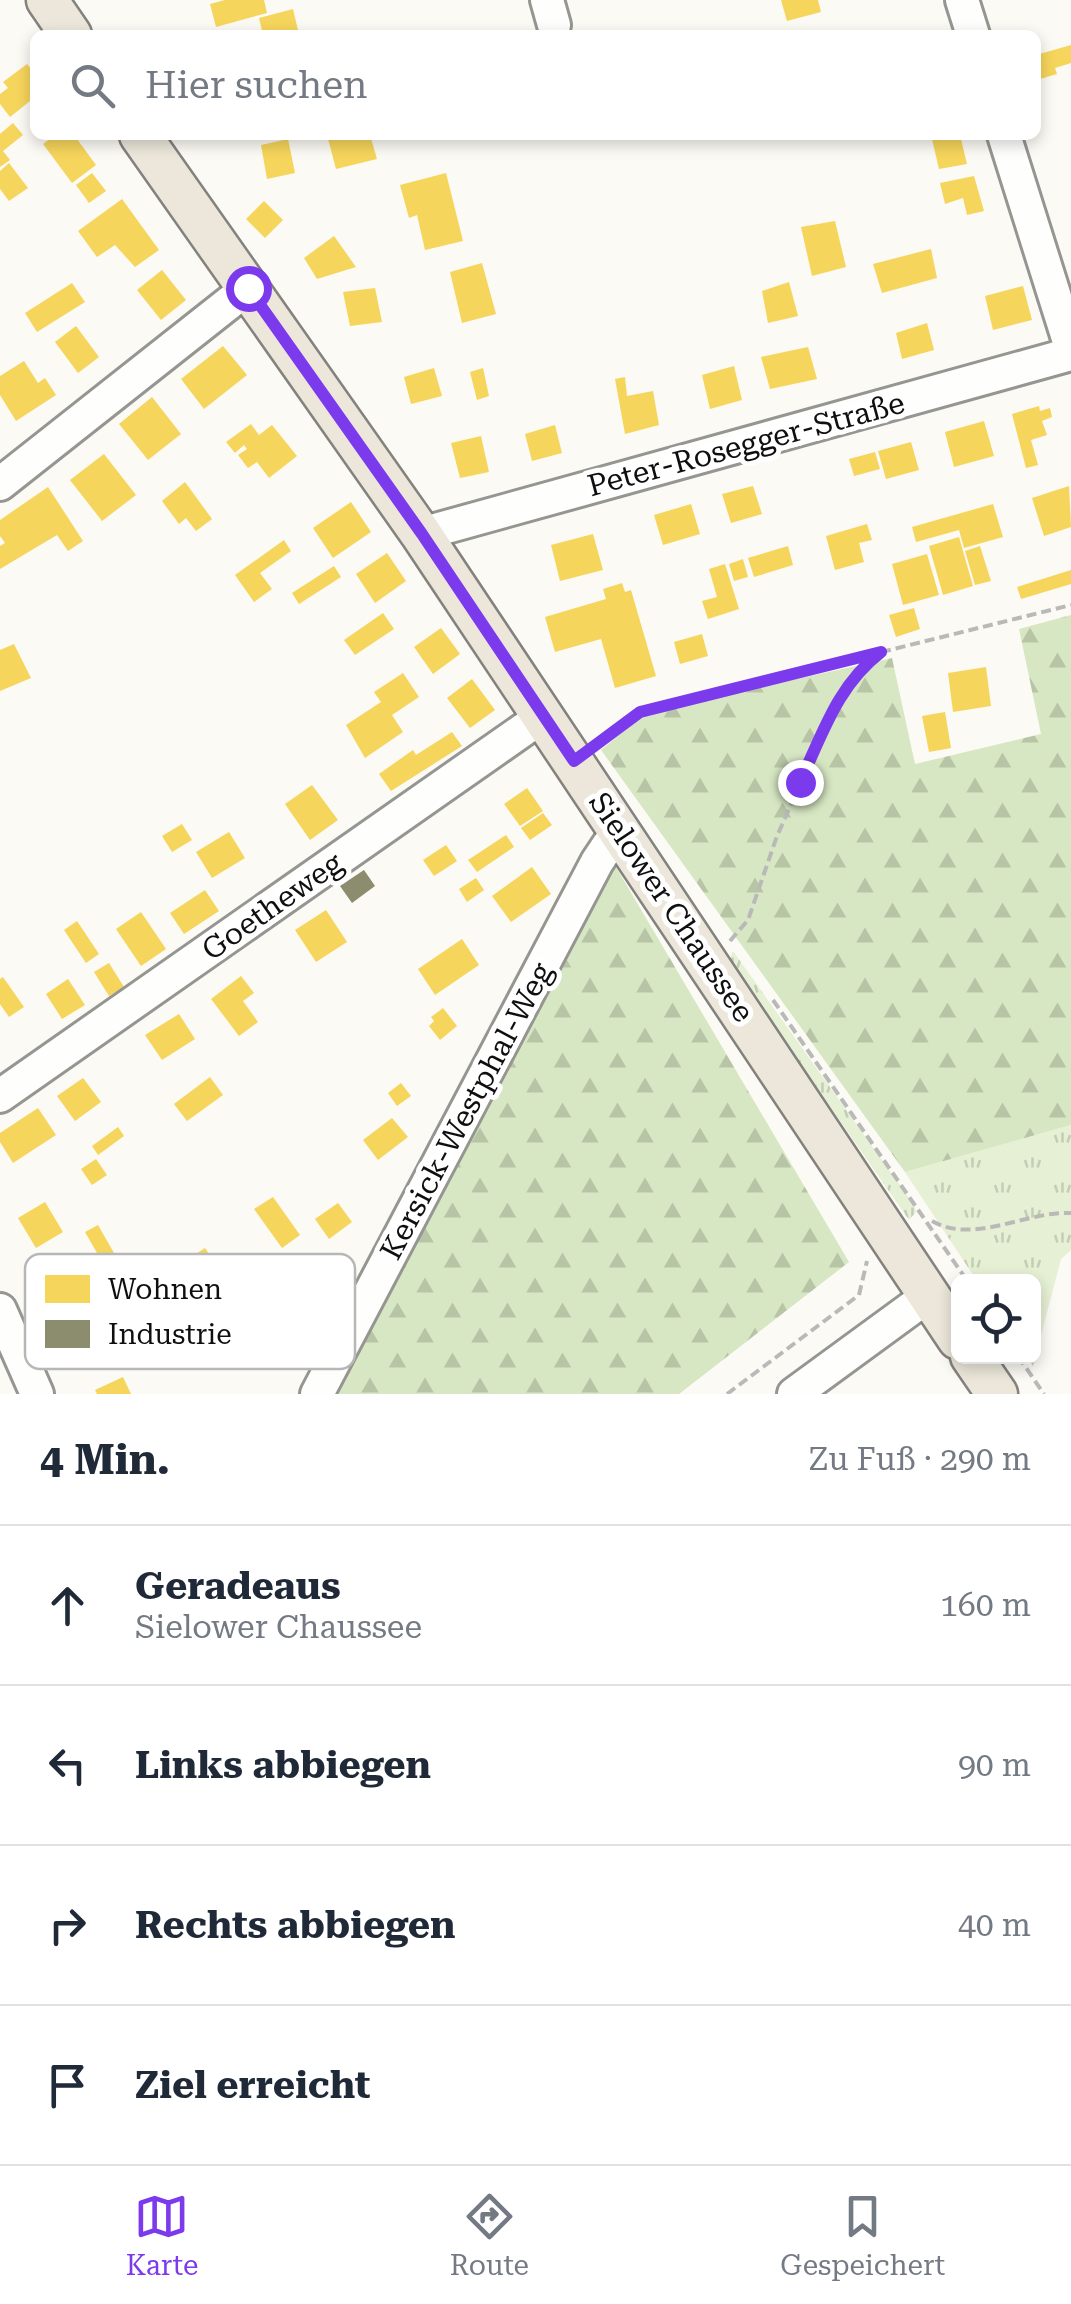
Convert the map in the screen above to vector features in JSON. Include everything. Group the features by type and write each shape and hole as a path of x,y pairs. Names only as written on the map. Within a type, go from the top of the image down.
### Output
{"main road":[{"path":"47,0 68,30"},
{"name":"Sielower Chaussee","path":"144,140 422,534 951,1329"},
{"path":"976,1364 997,1394"}],"street":[{"path":"962,0 971,30"},
{"path":"1006,140 1071,351"},
{"path":"0,484 248,288"},
{"name":"Peter-Rosegger-Straße","path":"422,534 1071,351"},
{"name":"Goetheweg","path":"0,1096 544,716"},
{"name":"Kersick-Westphal-Weg","path":"355,1322 597,862 608,844 623,833"},
{"path":"794,1394 928,1296"},
{"path":"0,1310 25,1367"},
{"path":"26,1369 37,1394"},
{"name":"Kersick-Westphal-Weg","path":"317,1394 330,1369"}],"path":[{"path":"574,761 640,712 1071,605"},
{"path":"731,940 748,920 777,836 835,706 857,671 881,652"},
{"path":"764,986 928,1218 963,1274"},
{"path":"928,1218 947,1230 1071,1213"},
{"path":"727,1394 859,1295 867,1259"},
{"path":"1023,1364 1044,1394"}],"green space":[{"path":"1071,615 1071,1125 905,1172 601,750 647,712 892,658 915,764 1041,734 1019,629"},
{"path":"610,857 849,1262 679,1394 328,1394 341,1369 355,1369 355,1343"},
{"path":"733,951 914,1205 916,1212 909,1220 729,961"},
{"path":"1071,1125 1071,1250 1061,1259 1041,1335 1041,1274 972,1274 905,1172"}],"building: Wohnen":[{"path":"264,0 267,13 216,27 210,4"},
{"path":"781,0 818,0 821,12 787,21"},
{"path":"293,9 298,30 262,30 259,18"},
{"path":"1071,45 1071,63 1055,68 1057,74 1041,79 1041,54"},
{"path":"27,64 30,68 30,101 10,117 0,104 0,94 8,88 3,82"},
{"path":"13,123 23,135 3,151 10,160 0,167 0,134"},
{"path":"48,140 78,140 96,165 72,183 43,144"},
{"path":"288,140 295,173 267,179 261,145"},
{"path":"328,140 371,140 377,159 336,169"},
{"path":"932,140 961,140 967,164 939,169"},
{"path":"9,163 28,188 9,201 0,189 0,171"},
{"path":"92,173 106,191 89,203 76,185"},
{"path":"446,173 463,241 425,250 417,215 409,218 400,185"},
{"path":"974,176 984,211 967,215 963,198 945,204 940,183"},
{"path":"122,199 159,250 135,267 115,245 97,257 78,231"},
{"path":"264,201 283,220 265,238 246,219"},
{"path":"835,221 846,267 812,276 801,227"},
{"path":"334,236 356,267 317,279 304,258"},
{"path":"931,249 937,278 882,293 873,264"},
{"path":"482,263 496,314 462,323 450,272"},
{"path":"162,270 186,300 161,320 137,290"},
{"path":"789,282 798,316 768,323 762,291"},
{"path":"72,283 85,302 37,332 25,313"},
{"path":"1023,286 1032,320 993,330 985,296"},
{"path":"375,288 382,322 350,326 343,292"},
{"path":"927,323 934,350 902,359 896,333"},
{"path":"76,326 99,357 78,373 55,342"},
{"path":"223,346 247,375 204,409 181,379"},
{"path":"808,347 817,379 770,389 761,357"},
{"path":"24,361 38,383 45,378 56,395 16,421 0,395 0,376"},
{"path":"734,366 742,400 710,409 702,375"},
{"path":"434,368 442,396 411,404 404,377"},
{"path":"483,368 489,396 477,400 470,372"},
{"path":"625,377 627,396 653,391 659,425 625,434 615,379"},
{"path":"152,397 181,434 148,460 119,424"},
{"path":"1039,406 1040,411 1050,408 1052,417 1042,421 1047,435 1031,440 1038,465 1026,468 1012,414"},
{"path":"984,421 994,456 954,467 945,432"},
{"path":"251,424 259,435 272,425 297,456 269,478 257,462 248,468 238,455 247,449 244,445 235,453 226,442"},
{"path":"555,425 562,453 532,461 525,434"},
{"path":"481,436 489,472 460,478 451,443"},
{"path":"911,442 919,470 886,479 878,451"},
{"path":"875,452 880,469 854,476 849,459"},
{"path":"104,454 136,495 102,521 70,480"},
{"path":"185,482 212,519 196,531 186,518 179,524 162,501"},
{"path":"753,486 762,514 731,523 722,494"},
{"path":"1069,486 1071,527 1044,536 1032,498"},
{"path":"48,487 83,541 68,551 57,535 0,569 0,546 5,543 0,536 0,520"},
{"path":"351,502 371,532 333,558 313,528"},
{"path":"691,504 700,534 663,545 654,515"},
{"path":"993,504 1003,537 964,548 959,530 916,542 912,527"},
{"path":"867,524 872,540 859,543 864,562 835,570 826,536"},
{"path":"593,534 603,570 560,581 551,545"},
{"path":"959,537 973,586 943,595 929,546"},
{"path":"284,540 291,551 260,573 272,589 254,602 235,575"},
{"path":"788,546 793,565 754,577 748,558"},
{"path":"980,546 991,581 975,585 965,551"},
{"path":"387,553 406,581 375,603 356,574"},
{"path":"927,554 939,595 903,605 892,564"},
{"path":"743,559 748,577 734,581 729,564"},
{"path":"725,564 739,609 708,619 702,601 717,597 709,569"},
{"path":"334,566 341,577 299,604 292,593"},
{"path":"1071,570 1071,584 1021,599 1017,587"},
{"path":"622,583 625,592 631,590 656,676 615,688 601,639 555,652 545,617 606,599 603,589"},
{"path":"914,608 920,629 896,637 889,615"},
{"path":"383,613 394,629 355,655 344,640"},
{"path":"441,628 460,654 433,674 414,647"},
{"path":"702,634 708,656 680,664 674,642"},
{"path":"14,644 31,678 0,691 0,650"},
{"path":"986,667 991,706 953,712 948,673"},
{"path":"403,673 419,697 392,715 403,732 365,758 346,725 381,702 374,692"},
{"path":"472,679 495,710 470,728 447,698"},
{"path":"945,712 951,748 929,752 922,716"},
{"path":"452,732 462,746 391,791 379,774 413,750 416,755"},
{"path":"312,785 338,820 310,840 285,804"},
{"path":"527,788 543,811 520,826 504,804"},
{"path":"543,813 552,825 530,840 521,828"},
{"path":"182,824 192,840 172,852 162,836"},
{"path":"229,832 245,858 212,878 196,852"},
{"path":"506,835 514,847 477,872 468,860"},
{"path":"446,845 457,861 434,876 423,860"},
{"path":"532,867 551,894 511,922 492,896"},
{"path":"476,878 484,890 467,902 459,889"},
{"path":"205,890 219,911 184,934 170,913"},
{"path":"326,910 347,942 316,962 295,930"},
{"path":"141,912 166,949 141,966 116,929"},
{"path":"77,921 99,954 86,963 64,930"},
{"path":"462,939 479,965 435,995 418,969"},
{"path":"109,963 124,987 109,996 94,972"},
{"path":"241,976 254,993 243,1001 258,1022 239,1036 211,999"},
{"path":"3,977 24,1007 9,1017 0,1004"},
{"path":"68,979 85,1005 62,1019 46,994"},
{"path":"443,1008 457,1026 440,1040 429,1026 434,1021 431,1017"},
{"path":"179,1014 195,1039 162,1060 145,1035"},
{"path":"210,1077 223,1095 187,1121 174,1104"},
{"path":"83,1078 101,1102 75,1121 57,1096"},
{"path":"401,1083 411,1096 397,1106 388,1093"},
{"path":"38,1108 56,1135 13,1163 0,1142 0,1133"},
{"path":"392,1118 408,1137 378,1160 363,1140"},
{"path":"118,1127 124,1136 98,1155 92,1146"},
{"path":"96,1159 107,1175 92,1185 81,1169"},
{"path":"273,1197 300,1235 282,1248 254,1209"},
{"path":"45,1202 63,1232 36,1248 18,1218"},
{"path":"338,1203 352,1222 329,1239 315,1219"},
{"path":"98,1225 115,1254 98,1254 85,1232"},
{"path":"123,1377 131,1394 97,1394 95,1390"}],"building: Industrie":[{"path":"364,870 375,886 352,903 340,886"}],"route":[{"path":"248,288 422,534 574,761 640,712 881,652 857,671 835,706 800,782"}]}
